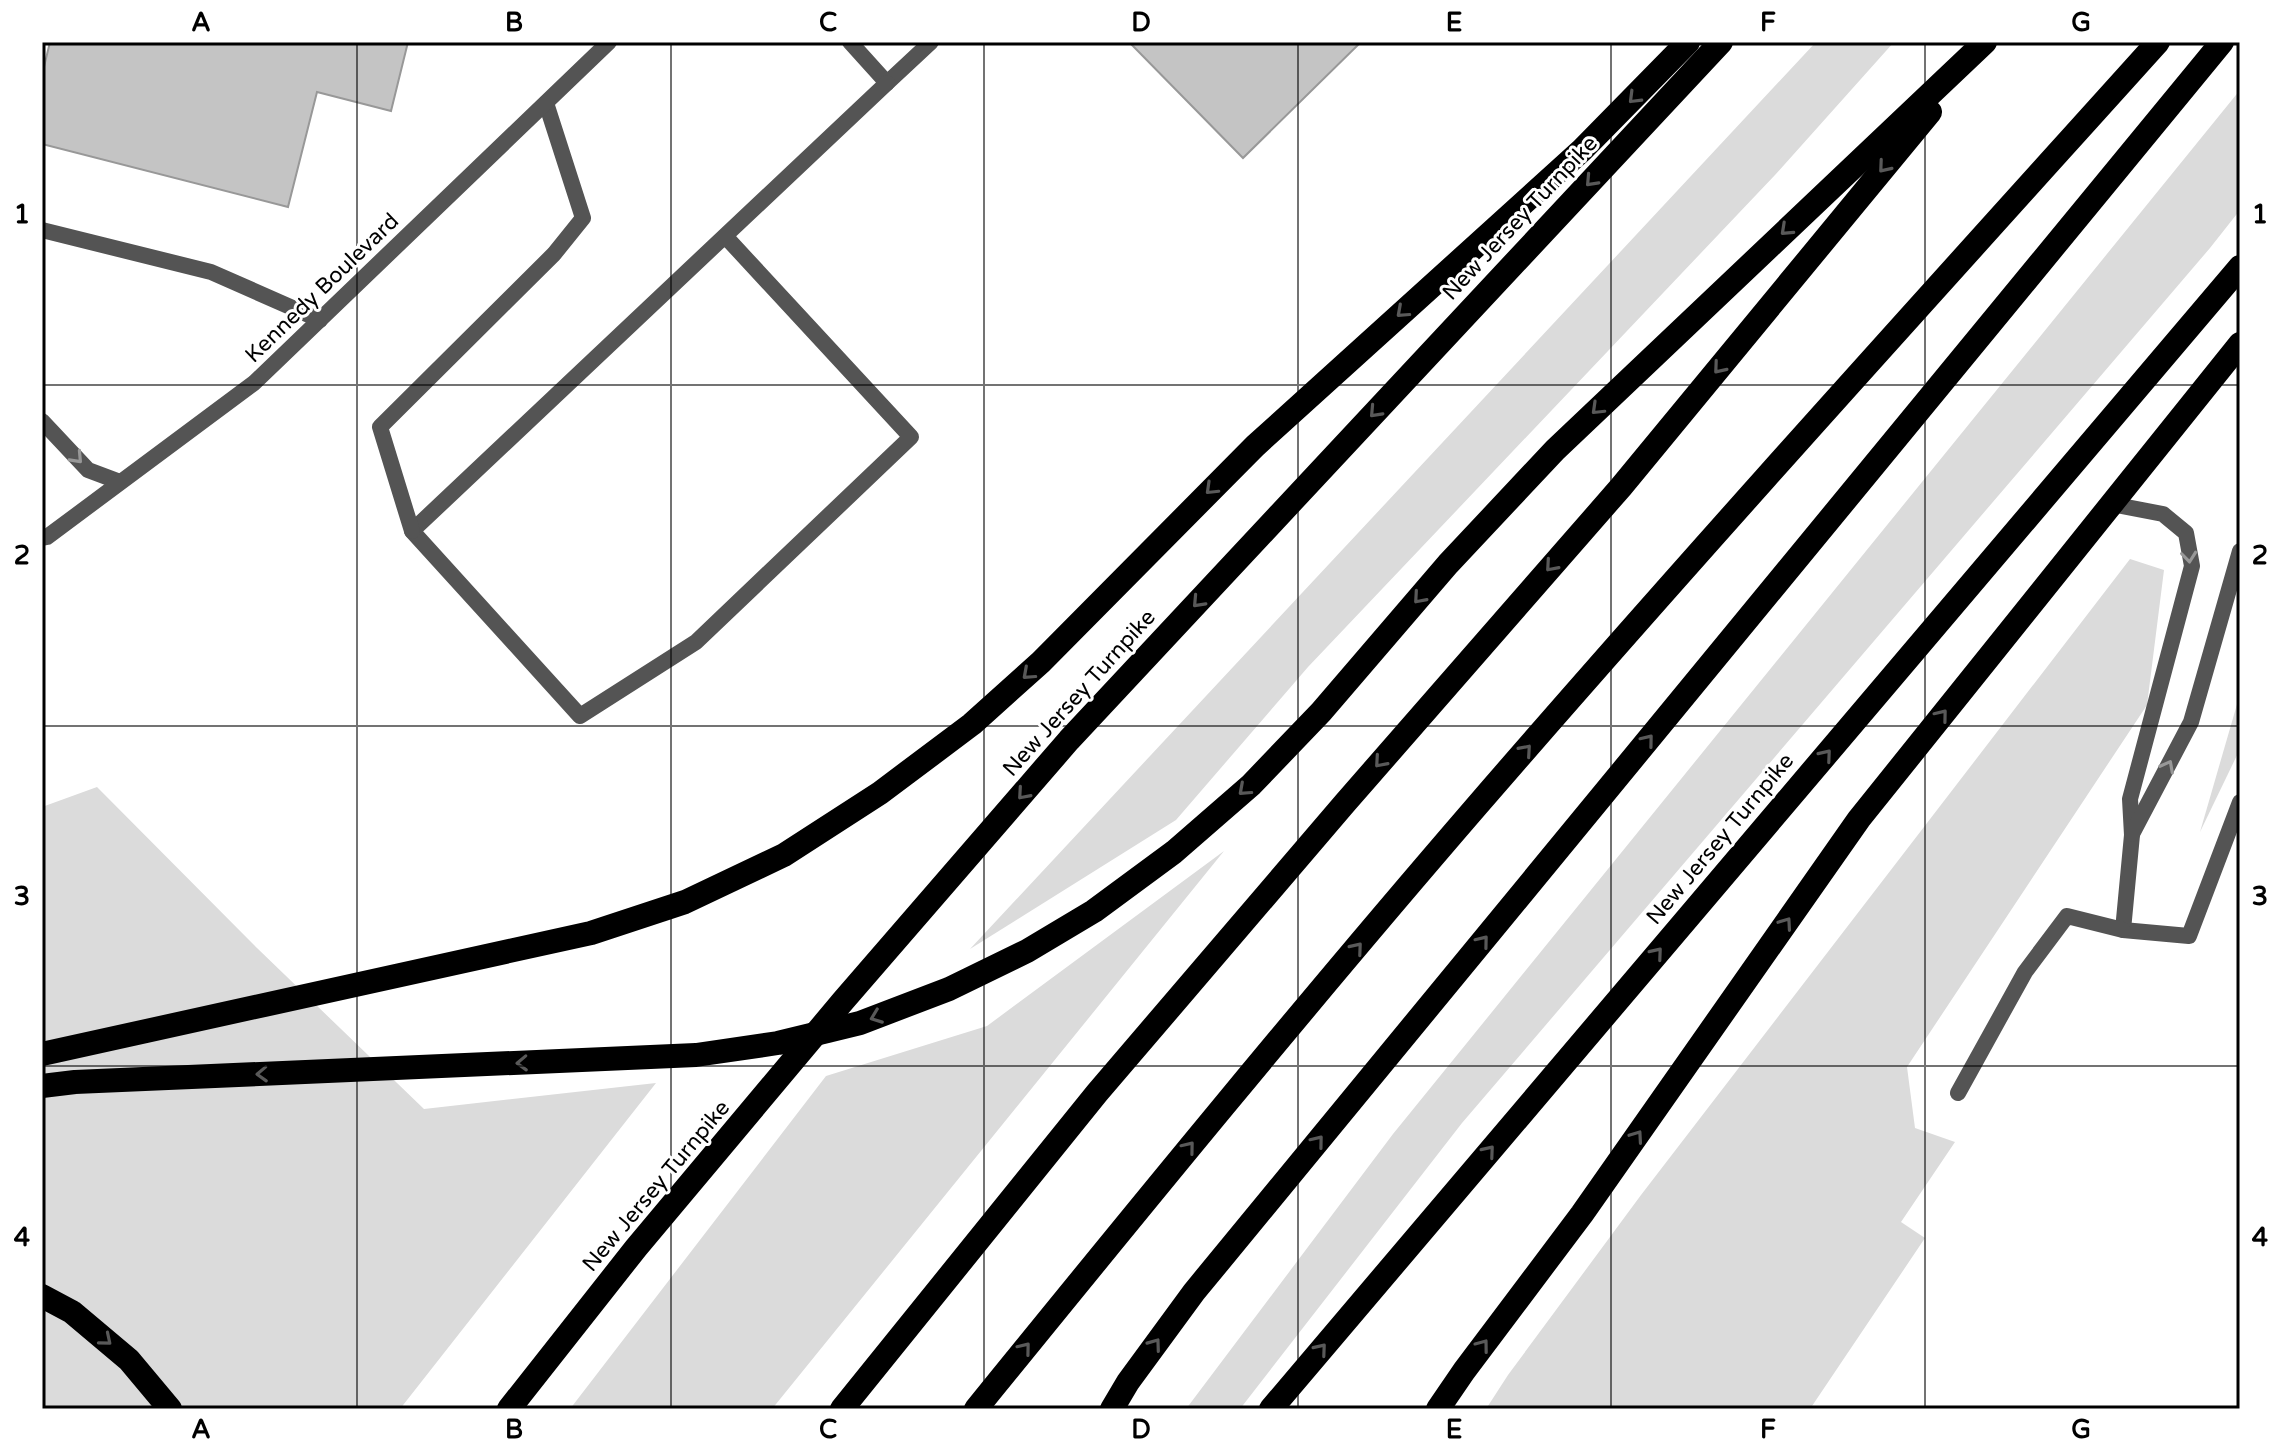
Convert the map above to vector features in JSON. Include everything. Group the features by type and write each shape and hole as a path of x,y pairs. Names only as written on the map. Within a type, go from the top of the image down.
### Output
{"highway":[{"path":"42,1054 591,933 685,902 784,855 891,785 972,724 1030,672 1255,446 1582,150 1688,42"},
{"name":"New Jersey Turnpike","path":"509,1409 636,1248 1069,740 1721,42"},
{"path":"42,1086 75,1082 696,1055 778,1043 860,1023 949,989 1027,951 1094,911 1174,852 1251,785 1321,712 1448,564 1555,450 1986,42"},
{"path":"842,1409 1107,1081 1621,487 1986,42"},
{"path":"976,1409 1200,1134 1475,809 1767,476 2158,42"},
{"path":"1112,1409 1194,1292 2222,42"},
{"name":"New Jersey Turnpike","path":"1271,1409 2240,267"},
{"path":"1438,1409 1582,1214 1859,819 2240,344"},
{"path":"42,1296 72,1312 129,1360 170,1409"}],"street":[{"name":"Kennedy Boulevard","path":"42,538 254,383 609,42"},
{"path":"850,42 887,83"},
{"path":"412,531 931,42"},
{"path":"546,103 583,218 554,254 380,427 412,531 580,716 696,642 911,437 725,236"},
{"path":"42,230 211,272 320,320"},
{"path":"42,421 88,470 120,482"},
{"path":"2111,504 2163,514 2186,533 2192,566 2130,799 2132,835 2123,930"},
{"path":"2132,835 2191,722 2240,551"},
{"path":"1958,1093 2025,972 2067,916 2123,930 2189,936 2240,802"}],"shaded area":[{"path":"1816,42 1894,42 1775,175 1308,667 1176,820 970,949"},
{"path":"2240,90 2240,210 2210,248 1462,1123 1240,1409 1186,1409 1393,1134"},
{"path":"2130,559 2164,570 2147,705 1907,1067 1915,1128 1955,1142 1901,1222 1925,1238 1810,1409 1486,1409 1641,1195"},
{"path":"2240,694 2240,749 2200,832"},
{"path":"97,787 257,948 424,1109 656,1083 400,1409 42,1409 42,807"},
{"path":"1224,851 772,1409 570,1409 826,1076 987,1026"}],"building":[{"path":"50,42 408,42 391,111 317,92 288,207 42,144 42,75"},
{"path":"1129,42 1361,42 1243,158"}]}
